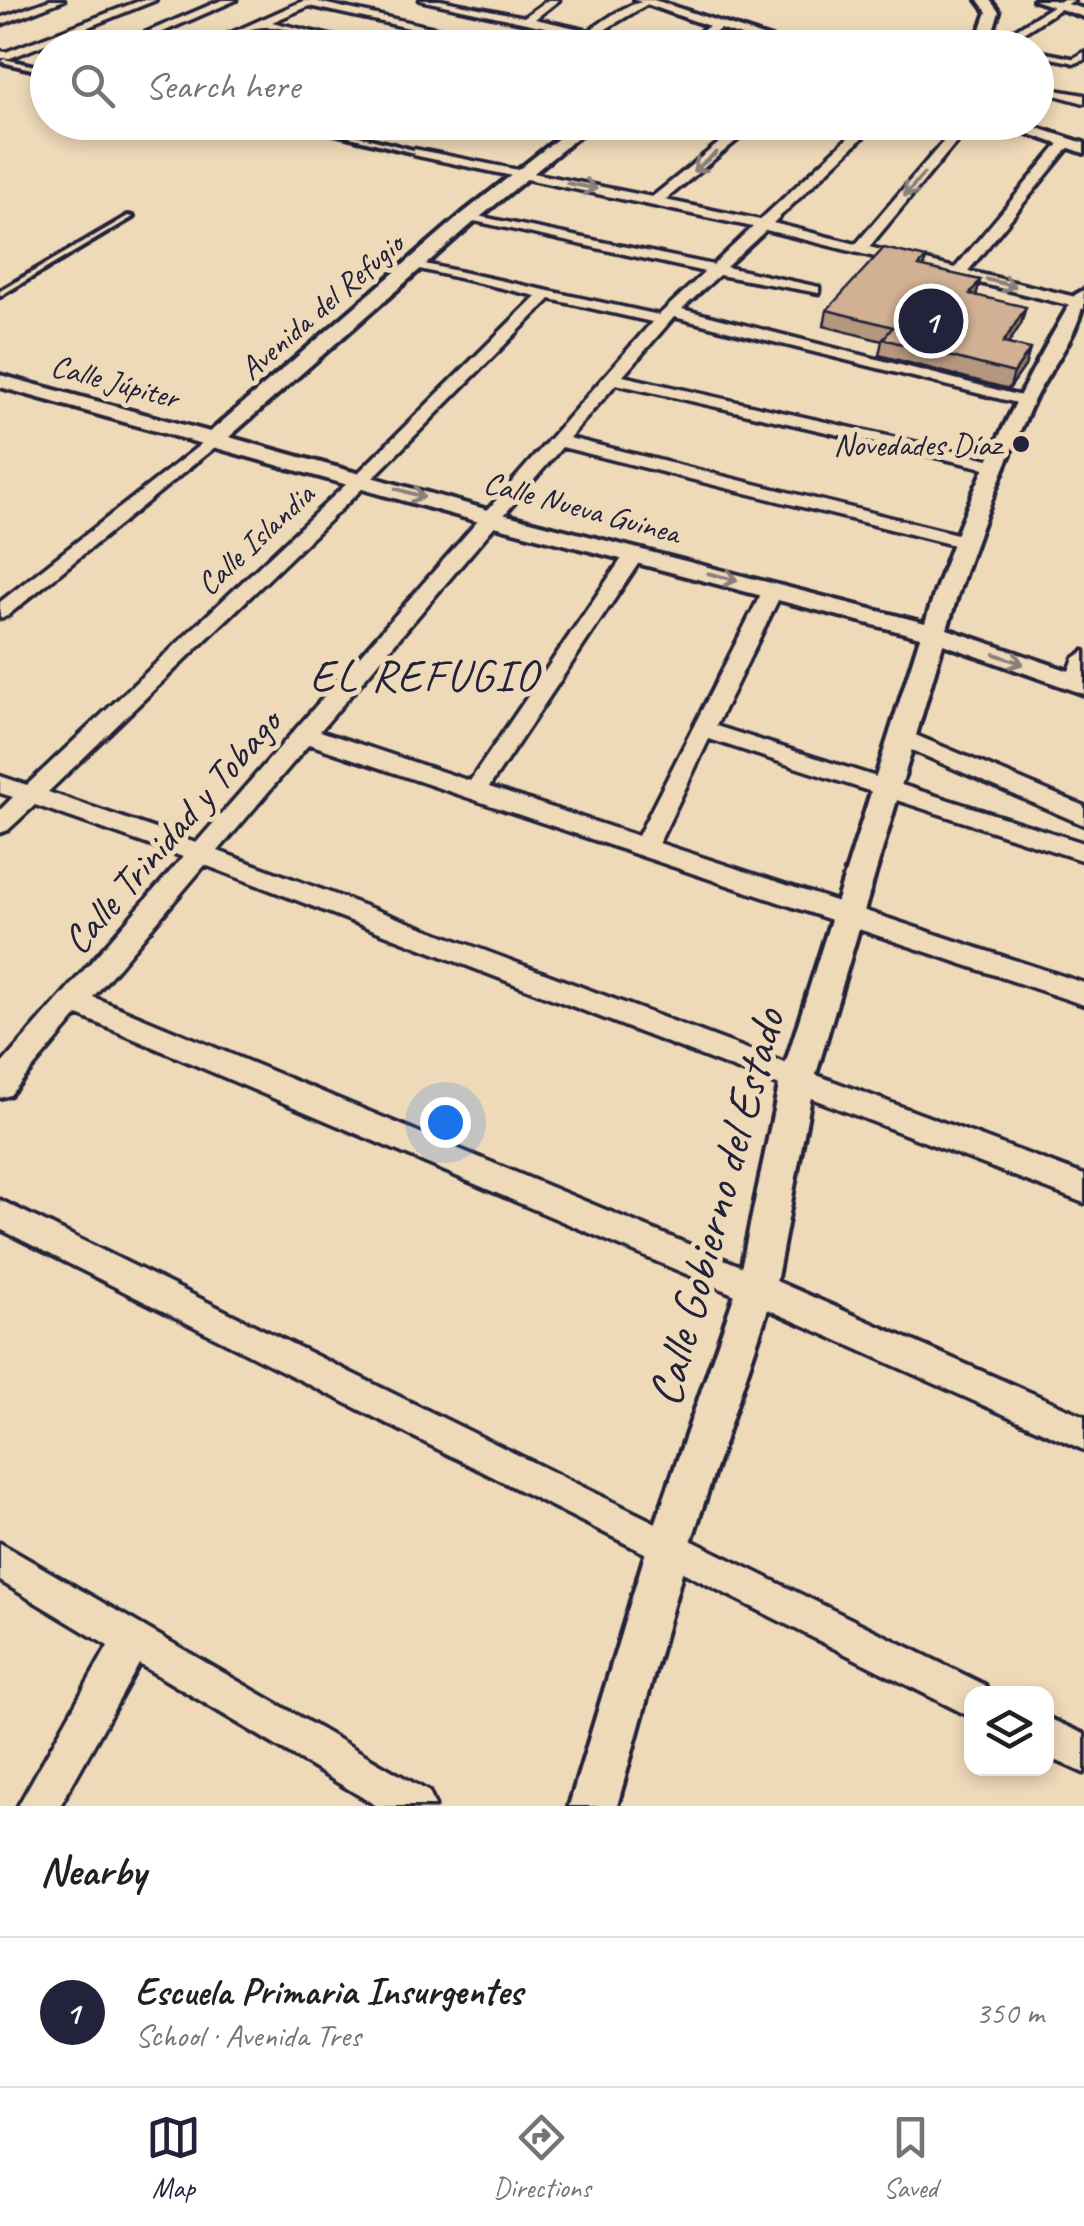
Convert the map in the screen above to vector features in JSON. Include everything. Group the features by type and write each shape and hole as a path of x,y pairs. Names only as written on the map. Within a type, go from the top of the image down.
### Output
{"street":[{"path":"0,22 59,0"},
{"path":"72,30 151,0"},
{"path":"158,30 231,0"},
{"path":"425,0 570,30"},
{"path":"526,21 554,0"},
{"path":"610,0 640,3 717,30"},
{"path":"986,0 993,12 986,30"},
{"path":"998,0 1006,10 1003,30"},
{"path":"1040,0 1084,16"},
{"path":"246,30 311,2 434,30"},
{"path":"596,30 640,3"},
{"path":"399,30 453,5"},
{"path":"1025,30 1059,6"},
{"path":"261,23 295,30"},
{"path":"709,30 720,30"},
{"path":"5,58 30,47"},
{"path":"1054,56 1081,60"},
{"path":"1054,91 1084,98"},
{"path":"1054,138 1084,147"},
{"path":"418,152 434,140"},
{"name":"Avenida del Refugio","path":"0,612 214,439 468,218 566,140"},
{"path":"656,201 731,140"},
{"name":"Calle Trinidad y Tobago","path":"0,1086 666,316 853,140"},
{"path":"860,248 952,140"},
{"path":"959,272 1066,142"},
{"path":"418,152 656,201 1083,300"},
{"path":"468,218 814,290"},
{"path":"416,264 666,316 1024,402"},
{"name":"Calle Islandia","path":"0,824 362,478 547,293"},
{"name":"Calle Gobierno del Estado","path":"593,1806 668,1548 756,1288 797,1081 962,541 1024,402 1083,300"},
{"path":"612,378 993,465"},
{"name":"Calle Júpiter","path":"0,381 214,439"},
{"name":"Calle Nueva Guinea","path":"214,439 362,478 491,518 774,590 1081,675"},
{"path":"559,441 962,541"},
{"path":"474,792 634,555"},
{"path":"644,848 774,590"},
{"path":"702,730 1084,852"},
{"path":"304,734 1084,994"},
{"path":"901,737 1084,816"},
{"path":"0,784 201,854 1084,1189"},
{"path":"74,1001 756,1288 1084,1433"},
{"path":"0,1214 964,1694"},
{"path":"0,1561 415,1806"},
{"path":"38,1806 132,1640"},
{"path":"1054,1740 1084,1754"}],"lane":[{"path":"5,58 30,66"},
{"path":"368,140 418,152"},
{"path":"0,294 130,218"}],"building":[{"path":"884,248 926,258 919,266 980,280 970,294 1026,307 1003,343 1030,349 1014,373 883,339 893,327 827,310"}],"place":[{"name":"Escuela Primaria Insurgentes","path":"931,321"},
{"name":"Novedades Díaz","path":"1021,444"}],"district":[{"name":"EL REFUGIO","path":"425,674"}]}
